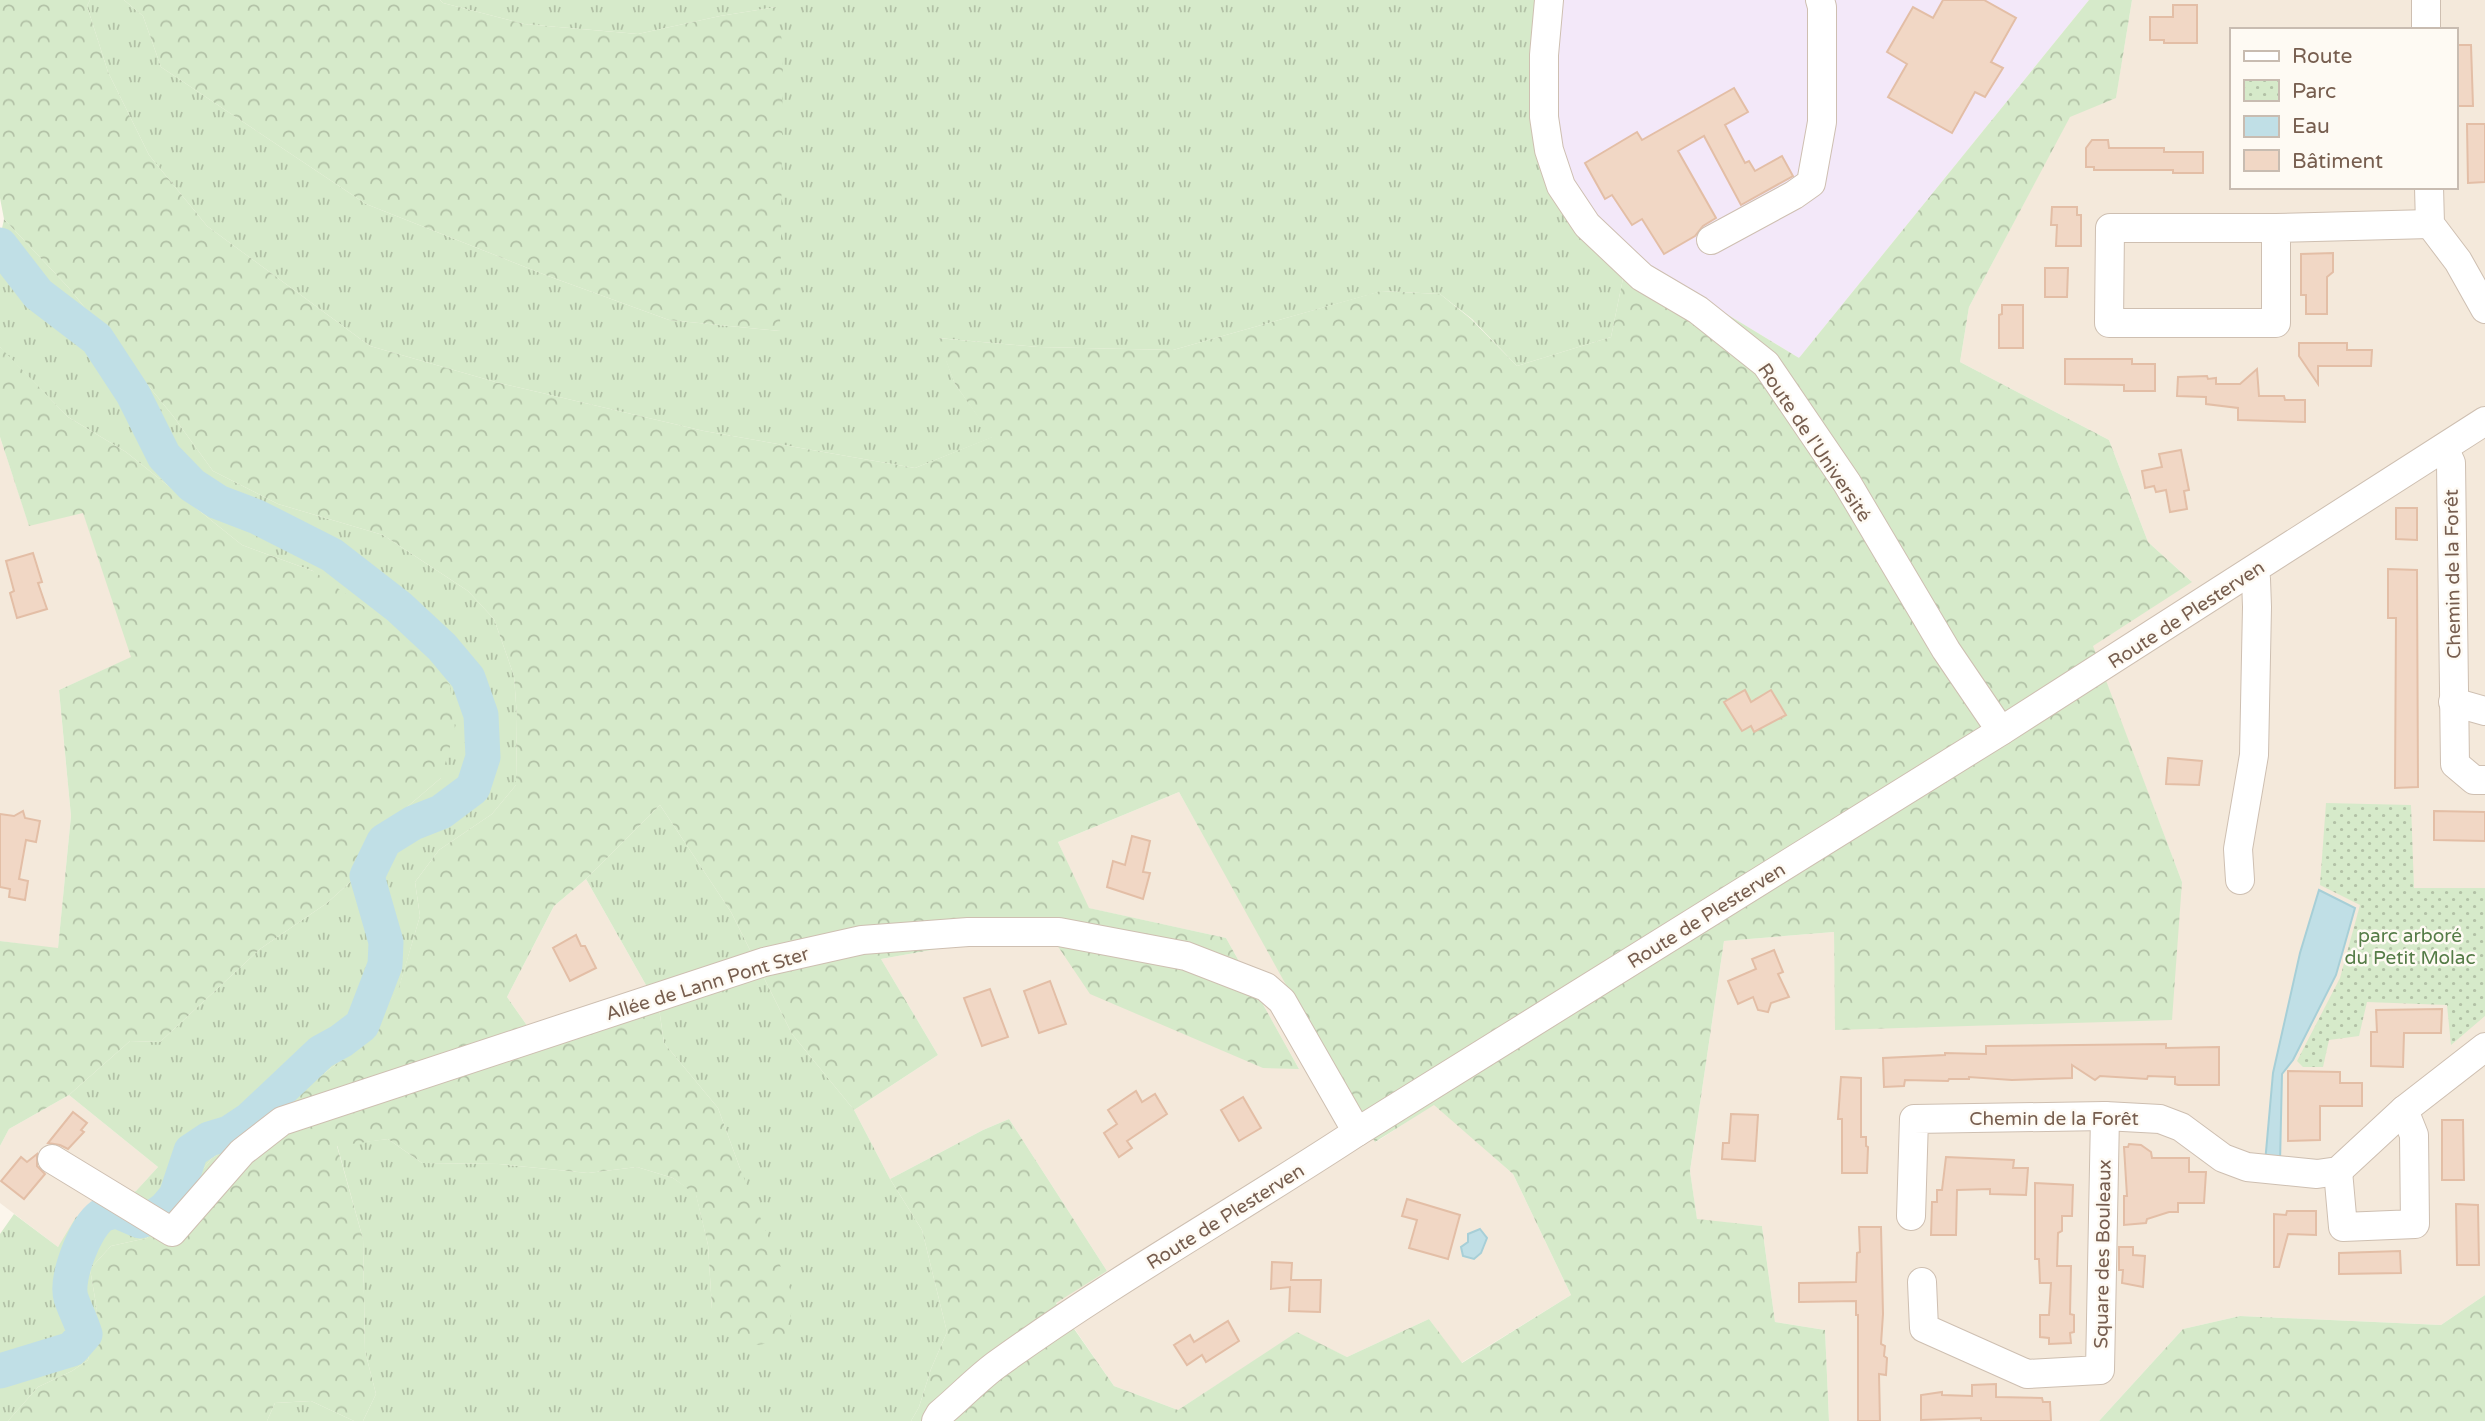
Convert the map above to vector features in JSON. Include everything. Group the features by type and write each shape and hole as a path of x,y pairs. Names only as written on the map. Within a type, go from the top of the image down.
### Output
{"street":[{"name":"Route de l'Université","path":"1549,0 1544,55 1544,117 1549,150 1562,186 1587,225 1642,277 1698,310 1766,364 1847,483 1946,650 2001,732"},
{"path":"1711,240 1811,183 1822,122 1820,0"},
{"path":"2426,0 2426,28"},
{"path":"2429,189 2430,223 2458,261 2485,309"},
{"path":"2276,228 2277,323 2109,323 2110,228 2276,228 2430,223"},
{"name":"Route de Plesterven","path":"936,1421 940,1414 994,1367 1137,1270 1268,1191 1357,1132 2001,732 2485,421"},
{"name":"Chemin de la Forêt","path":"2444,448 2451,463 2455,764 2474,780 2485,780"},
{"path":"2240,880 2238,849 2254,755 2257,607 2256,579 2252,571"},
{"path":"2453,702 2485,711"},
{"name":"Allée de Lann Pont Ster","path":"52,1159 172,1232 242,1152 282,1121 764,962 862,940 968,932 1059,932 1186,956 1266,987 1282,1002 1357,1132"},
{"path":"2404,1110 2414,1135 2415,1224 2343,1227 2338,1171 2404,1110 2485,1047"},
{"name":"Chemin de la Forêt","path":"1911,1216 1914,1119 2105,1115 2160,1119 2181,1127 2223,1158 2247,1167 2317,1174 2338,1171"},
{"name":"Square des Bouleaux","path":"1922,1282 1923,1328 2027,1374 2100,1370 2105,1115"}],"shaded area":[{"path":"1555,0 2089,0 1799,358 1628,254 1568,179 1549,102"},
{"path":"2132,0 2485,0 2485,1295 2441,1325 2240,1316 2183,1329 2099,1421 1829,1421 1825,1330 1775,1322 1762,1226 1697,1220 1690,1171 1724,941 1834,932 1836,1030 2182,882 2092,646 2191,581 2148,542 2109,440 1960,362 1969,307 2070,116 2116,97"},
{"path":"0,437 29,525 83,512 132,657 59,690 71,816 58,949 0,941"},
{"path":"1179,792 1376,1142 1434,1104 1513,1174 1571,1295 1461,1363 1429,1319 1347,1357 1297,1333 1178,1410 1114,1386 1056,1302 1107,1271 1009,1119 890,1179 854,1110 938,1055 881,959 948,947 1057,945 1299,1069 1226,938 1088,908 1058,842"},
{"path":"586,879 659,1008 540,1044 507,997 554,906"},
{"path":"69,1095 158,1167 136,1191 90,1210 58,1247 0,1203 0,1146 9,1129"}],"green space":[{"path":"0,0 90,0 87,6 108,72 149,155 207,226 370,346 499,383 704,431 915,468 992,437 955,384 937,338 1038,347 1173,350 1381,291 1440,294 1471,319 1517,366 1611,337 1628,254 1799,358 2089,0 2132,0 2116,98 2070,117 1969,307 1960,362 2109,440 2148,542 2192,582 2093,646 2182,882 2172,1020 1835,1030 1834,932 1724,941 1690,1171 1697,1219 1762,1226 1775,1322 1825,1330 1829,1421 911,1421 919,1407 947,1332 922,1230 890,1179 1009,1119 1107,1271 1056,1303 1114,1386 1178,1410 1297,1332 1347,1357 1429,1319 1462,1363 1571,1295 1513,1174 1434,1105 1375,1142 1179,792 1058,842 1089,908 1226,938 1299,1069 1263,1068 1090,994 1057,945 948,947 881,959 938,1055 854,1110 792,1034 731,912 660,805 586,879 554,906 507,997 540,1044 659,1008 664,1043 718,1108 795,1301 783,1341 757,1345 738,1341 712,1309 708,1245 696,1195 673,1178 637,1167 588,1173 499,1164 422,1163 388,1139 337,1146 363,1239 365,1351 376,1394 363,1421 354,1421 311,1401 275,1403 267,1421 8,1421 38,1387 88,1360 97,1310 90,1269 111,1246 147,1238 212,1158 246,1137 307,1086 361,1046 399,987 420,916 415,882 439,850 492,814 516,785 517,717 514,676 494,619 468,591 383,535 278,504 213,471 173,416 68,287 4,219 0,198"},
{"path":"90,0 124,0 143,16 161,67 366,204 548,276 669,320 780,331 776,7 638,34 524,24 440,0 1555,0 1549,102 1568,179 1628,254 1611,337 1517,366 1472,319 1440,294 1382,291 1173,350 1038,347 938,338 955,384 993,437 915,468 704,431 499,383 370,346 207,226 149,155 108,72 87,6"},
{"path":"124,0 440,0 524,24 638,34 776,7 783,47 780,331 669,320 548,276 366,204 161,67 143,16"},
{"path":"4,219 68,287 173,416 213,471 278,504 383,535 468,591 494,619 514,676 517,717 516,785 492,814 439,850 415,882 420,916 399,988 361,1046 307,1086 246,1137 212,1158 147,1238 111,1246 90,1269 97,1310 88,1360 38,1387 8,1421 0,1421 0,1234 14,1214 58,1247 76,1217 136,1191 158,1167 69,1095 130,1041 160,1042 260,949 327,903 357,876 372,837 441,778 313,571 242,545 126,452 68,417 0,347 0,238"},
{"path":"0,347 68,417 126,452 242,545 313,571 375,614 409,642 450,685 455,729 441,778 372,837 357,876 327,903 260,949 160,1042 130,1041 69,1095 9,1129 0,1146 0,941 58,948 71,816 59,690 131,657 83,513 29,526 0,437"},
{"name":"parc arboré du Petit Molac","path":"2326,803 2411,805 2414,888 2485,888 2485,1016 2451,1045 2447,1005 2367,1002 2359,1036 2329,1040 2323,1067 2303,1067 2297,1061 2340,978 2360,905 2320,885"},
{"path":"660,805 731,912 792,1034 854,1110 890,1179 922,1230 947,1332 919,1407 911,1421 363,1421 376,1394 365,1351 363,1239 337,1145 388,1139 422,1163 499,1164 588,1173 637,1167 673,1178 696,1194 708,1245 712,1309 741,1171 718,1108 664,1043 659,1008 586,879"},
{"path":"2485,1295 2485,1421 2099,1421 2183,1329 2240,1316 2441,1325"},
{"path":"311,1401 354,1421 267,1421 275,1403"}],"water":[{"path":"2319,890 2355,908 2336,975 2293,1060 2282,1074 2280,1163 2265,1163 2273,1073 2300,953"},
{"path":"1480,1229 1487,1238 1481,1253 1474,1259 1463,1256 1461,1247 1468,1242 1468,1234"}],"building":[{"path":"1943,0 1984,0 2016,18 1991,62 2003,68 1985,97 1975,92 1952,133 1888,97 1907,64 1887,52 1913,7 1933,18"},
{"path":"2173,5 2197,5 2197,43 2164,43 2164,40 2150,40 2150,17 2173,17"},
{"path":"2457,45 2471,45 2473,106 2457,106"},
{"path":"1734,88 1748,112 1725,125 1745,163 1749,161 1755,171 1782,156 1793,176 1741,205 1704,136 1678,151 1716,218 1703,226 1695,236 1664,254 1642,219 1632,225 1612,195 1605,199 1585,163 1637,132 1642,140"},
{"path":"2467,124 2485,124 2485,182 2468,183"},
{"path":"2092,140 2108,140 2109,148 2164,148 2164,152 2203,152 2203,173 2173,173 2173,170 2094,170 2094,167 2086,167 2086,148"},
{"path":"2052,207 2077,207 2077,215 2081,215 2081,246 2056,246 2057,225 2051,225"},
{"path":"2333,253 2333,272 2327,277 2327,314 2306,314 2306,295 2301,295 2301,254"},
{"path":"2045,268 2068,268 2067,297 2045,297"},
{"path":"2002,305 2023,305 2023,348 1999,348 1999,315 2002,314"},
{"path":"2299,343 2347,343 2347,350 2372,350 2371,366 2318,366 2318,384 2299,356"},
{"path":"2065,359 2132,359 2132,364 2155,364 2155,391 2124,391 2124,385 2065,384"},
{"path":"2257,369 2259,396 2284,396 2285,400 2305,400 2305,422 2238,420 2238,408 2206,404 2206,397 2177,396 2178,377 2207,376 2208,379 2216,378 2216,384 2240,384"},
{"path":"2181,450 2189,490 2184,491 2187,509 2170,512 2166,490 2156,492 2154,486 2145,488 2142,471 2162,467 2159,454"},
{"path":"2396,508 2417,508 2417,540 2396,539"},
{"path":"33,553 42,582 38,583 47,609 17,618 10,593 14,591 6,561"},
{"path":"2388,569 2417,570 2418,787 2395,788 2396,618 2388,618"},
{"path":"1745,690 1751,702 1771,690 1786,715 1754,732 1751,726 1742,731 1724,702"},
{"path":"2168,758 2202,761 2199,785 2166,784"},
{"path":"23,811 25,818 40,821 36,842 26,840 19,879 28,881 25,900 9,897 10,889 0,887 0,814 14,816"},
{"path":"2434,811 2485,812 2485,841 2434,840"},
{"path":"1132,836 1150,841 1143,872 1150,873 1143,899 1107,887 1113,861 1125,865"},
{"path":"576,935 596,968 570,981 553,948"},
{"path":"1774,950 1783,972 1778,974 1789,997 1771,1003 1768,1012 1758,1010 1753,997 1738,1004 1728,981 1756,969 1752,959"},
{"path":"1050,981 1066,1024 1039,1033 1024,991"},
{"path":"990,989 1008,1037 982,1046 964,998"},
{"path":"2442,1009 2441,1033 2404,1033 2403,1067 2371,1066 2371,1032 2377,1032 2376,1010"},
{"path":"2166,1044 2166,1048 2219,1047 2219,1085 2178,1085 2175,1084 2175,1077 2148,1076 2147,1079 2100,1076 2095,1080 2072,1065 2072,1078 2012,1080 1969,1077 1948,1081 1905,1080 1904,1086 1884,1087 1883,1058 1945,1053 1986,1054 1986,1046"},
{"path":"2288,1071 2340,1072 2340,1083 2362,1083 2362,1106 2320,1106 2320,1140 2288,1141"},
{"path":"1841,1077 1861,1078 1861,1137 1866,1137 1868,1147 1867,1173 1842,1173 1842,1119 1838,1119"},
{"path":"1136,1091 1142,1102 1155,1094 1167,1114 1127,1141 1132,1148 1119,1157 1104,1133 1117,1124 1108,1110"},
{"path":"1243,1097 1261,1128 1239,1141 1221,1110"},
{"path":"73,1112 87,1123 81,1130 84,1132 68,1149 48,1143"},
{"path":"1731,1114 1758,1115 1755,1161 1722,1159 1723,1143 1729,1143"},
{"path":"2442,1120 2463,1120 2464,1180 2442,1180"},
{"path":"2129,1144 2141,1145 2151,1152 2152,1158 2189,1158 2189,1172 2206,1172 2204,1203 2178,1203 2178,1212 2147,1219 2146,1223 2124,1225 2124,1196 2127,1196 2124,1147"},
{"path":"37,1154 37,1166 45,1174 24,1199 1,1181 21,1157 27,1162"},
{"path":"1946,1157 2014,1160 2013,1168 2028,1168 2026,1195 1990,1194 1990,1189 1957,1190 1956,1235 1931,1235 1932,1202 1937,1202 1937,1190 1942,1190"},
{"path":"2035,1183 2073,1185 2072,1216 2062,1216 2062,1231 2058,1233 2057,1266 2071,1266 2070,1314 2074,1315 2074,1332 2070,1333 2071,1343 2049,1344 2049,1338 2040,1337 2040,1315 2049,1315 2051,1283 2040,1283 2039,1259 2035,1259"},
{"path":"1407,1199 1460,1215 1448,1259 1409,1248 1417,1220 1402,1216"},
{"path":"2456,1204 2478,1205 2479,1265 2457,1265"},
{"path":"2287,1211 2316,1211 2316,1235 2288,1234 2279,1267 2274,1267 2274,1214 2286,1215"},
{"path":"1859,1227 1881,1227 1881,1344 1885,1346 1884,1356 1887,1358 1886,1375 1879,1374 1880,1421 1858,1421 1856,1301 1799,1302 1799,1283 1856,1282 1857,1253 1860,1252"},
{"path":"2119,1247 2133,1247 2133,1255 2145,1256 2143,1287 2122,1283"},
{"path":"2400,1251 2401,1273 2339,1274 2339,1253"},
{"path":"1272,1262 1292,1263 1291,1280 1321,1280 1320,1312 1289,1311 1290,1287 1271,1289"},
{"path":"1228,1321 1239,1341 1206,1362 1202,1355 1187,1365 1174,1345 1190,1335 1194,1342"},
{"path":"1996,1384 1996,1397 2042,1398 2043,1402 2050,1402 2051,1421 1981,1421 1981,1418 1921,1420 1921,1395 1942,1392 1942,1395 1972,1396 1972,1385"}],"waterway":[{"path":"0,245 38,294 97,339 133,394 164,456 192,485 218,502 257,517 332,555 399,607 442,647 468,678 481,715 483,757 473,788 441,812 413,823 384,841 367,876 386,942 385,965 362,1025 321,1052 250,1119 229,1133 209,1139 191,1151 176,1196 165,1209 154,1217 140,1221 117,1211 101,1216 83,1242 71,1278 71,1298 85,1334 72,1349 0,1371"}]}
